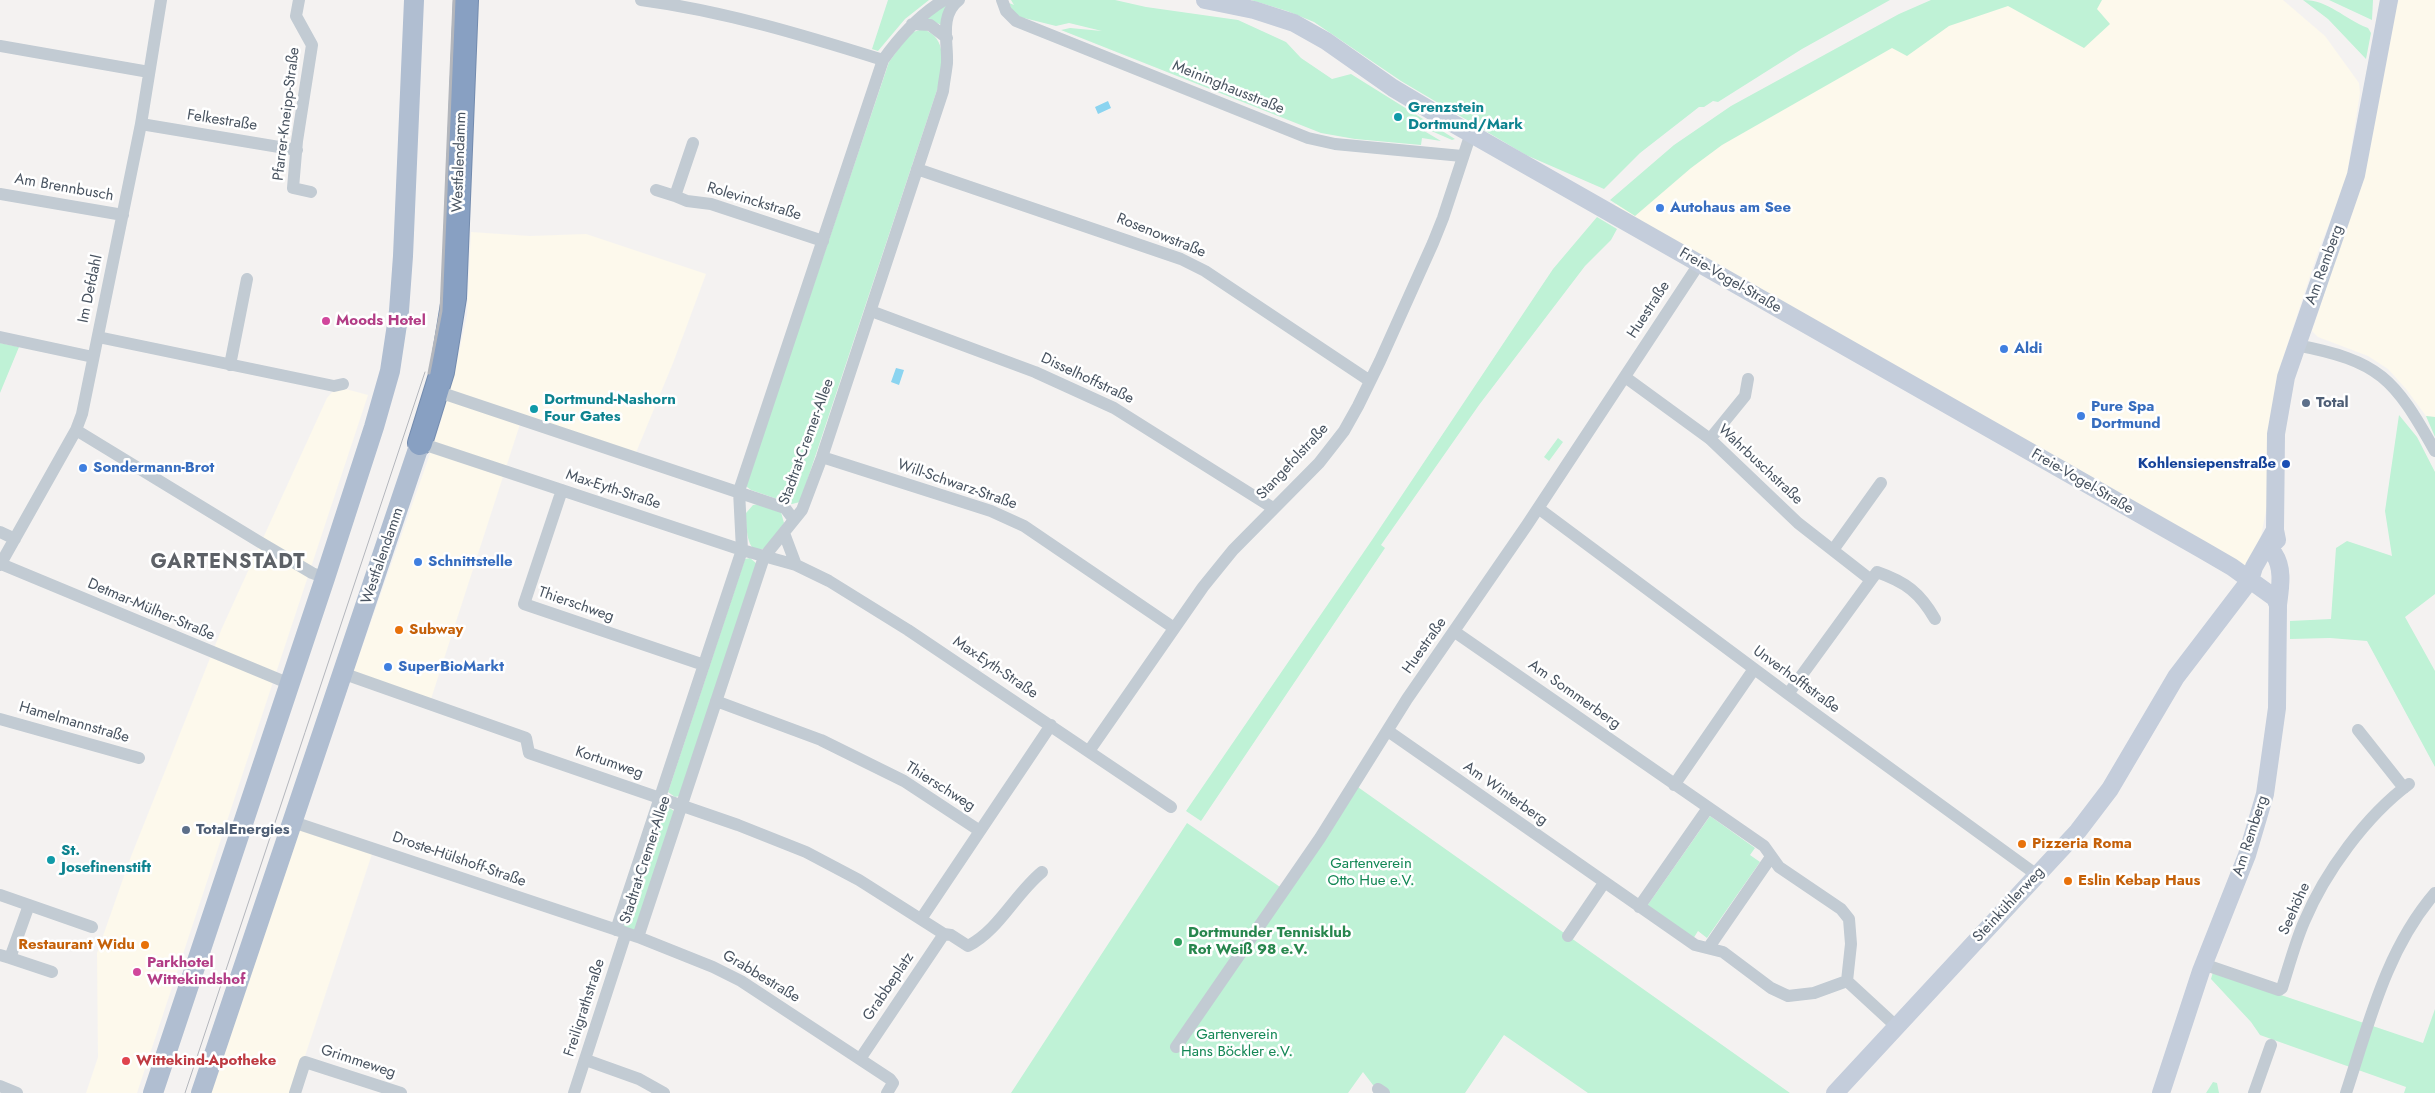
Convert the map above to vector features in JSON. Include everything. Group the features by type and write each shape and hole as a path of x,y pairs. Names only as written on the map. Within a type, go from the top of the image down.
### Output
{"highway":[{"name":"Westfalendamm","path":"420,443 436,391 454,298 466,0"},
{"path":"464,38 478,0"}],"main road":[{"path":"153,1093 384,396 397,330 403,256 414,0"},
{"name":"Westfalendamm","path":"201,1093 420,443"}],"street":[{"name":"Im Defdahl","path":"0,564 76,430 82,414 141,124 162,0"},
{"name":"Pfarrer-Kneipp-Straße","path":"299,0 296,16 312,44 293,188 311,192"},
{"path":"641,0 685,6 762,23 883,60"},
{"name":"Stadtrat-Cremer-Allee","path":"627,933 660,798 742,550 739,491 883,60 897,40 912,24 944,0"},
{"name":"Stadtrat-Cremer-Allee","path":"627,933 681,806 764,557 802,510 822,457 943,91 947,63 946,23 948,13 959,0"},
{"name":"Meininghausstraße","path":"1002,0 1006,11 1016,21 1308,138 1335,144 1462,156"},
{"name":"Freie-Vogel-Straße","path":"1205,0 1254,10 1294,23 1326,41 1393,88 1623,221 2201,549 2250,580"},
{"name":"Am Remberg","path":"2161,1093 2203,964 2247,855 2265,794 2277,708 2278,605 2281,574 2279,561 2274,554 2277,539 2274,530 2276,434 2286,377 2354,184 2389,0"},
{"path":"912,24 930,25 946,38"},
{"path":"0,46 150,72"},
{"name":"Felkestraße","path":"141,124 297,150"},
{"name":"Stangefolstraße","path":"1089,751 1174,628 1233,550 1319,463 1339,437 1358,406 1370,381 1443,218 1471,133"},
{"path":"674,196 693,143"},
{"name":"Rosenowstraße","path":"917,169 1181,259 1205,271 1370,381"},
{"name":"Rolevinckstraße","path":"656,190 687,200 711,204 823,241"},
{"name":"Am Brennbusch","path":"0,194 123,215"},
{"name":"Huestraße","path":"1176,1047 1320,838 1388,731 1699,264"},
{"path":"230,365 247,278"},
{"name":"Disselhoffstraße","path":"871,311 1035,372 1114,408 1273,508"},
{"path":"98,337 334,386 343,384"},
{"path":"0,338 93,357"},
{"path":"2296,345 2335,352 2370,367 2398,391 2435,451"},
{"name":"Wahrbuschstraße","path":"1624,377 1710,439 1798,523 1871,580"},
{"path":"1710,439 1745,396 1748,379"},
{"path":"436,391 739,491 785,508 794,520"},
{"path":"76,430 258,541 325,578"},
{"name":"Max-Eyth-Straße","path":"420,443 742,550 796,565 845,590 1051,725 1171,807"},
{"name":"Will-Schwarz-Straße","path":"822,457 991,511 1024,526 1174,628"},
{"path":"1833,550 1881,483"},
{"name":"Thierschweg","path":"562,490 524,604 704,665"},
{"name":"Unverhofftstraße","path":"1538,508 1754,669 2037,875"},
{"name":"Am Remberg","path":"2250,580 2254,567 2274,530"},
{"path":"0,532 15,539"},
{"path":"784,533 796,565"},
{"path":"2274,554 2262,574 2250,580 2275,598 2278,605"},
{"name":"Detmar-Mülher-Straße","path":"0,564 290,684"},
{"path":"1788,694 1878,572 1895,578 1923,599 1935,619"},
{"name":"Steinkühlerweg","path":"1835,1093 2078,831 2110,789 2176,677 2250,580"},
{"name":"Am Sommerberg","path":"1455,632 1764,846 1779,867 1840,909 1849,919 1851,944 1847,981"},
{"path":"1674,785 1754,669"},
{"name":"Kortumweg","path":"342,673 526,738 529,753 738,825 806,852 859,880 921,919"},
{"name":"Thierschweg","path":"716,701 821,740 904,781 980,831"},
{"name":"Hamelmannstraße","path":"0,719 139,758"},
{"path":"1042,872 1026,884 983,938 968,946 951,935 944,934 921,919 1051,725"},
{"name":"Seehöhe","path":"2203,964 2279,990 2282,988 2304,922 2330,872 2376,813 2407,786 2358,730"},
{"name":"Am Winterberg","path":"1388,731 1695,945 1723,952 1770,988 1788,996 1814,993 1847,981"},
{"path":"1639,907 1708,808"},
{"name":"Droste-Hülshoff-Straße","path":"293,822 627,933"},
{"path":"1708,948 1771,857"},
{"path":"1568,936 1604,883"},
{"path":"2346,1093 2391,963 2408,930 2435,893"},
{"path":"0,895 92,927"},
{"path":"29,905 5,956 52,972"},
{"name":"Grabbestraße","path":"627,933 713,967 741,981 890,1079 893,1083 887,1093"},
{"name":"Freiligrathstraße","path":"574,1093 627,933"},
{"name":"Grabbeplatz","path":"860,1059 944,934"},
{"path":"1847,981 1897,1027"},
{"path":"2254,1093 2271,1044"},
{"path":"586,1060 639,1079 664,1093"},
{"name":"Grimmeweg","path":"294,1093 305,1062 401,1093"},
{"path":"0,1086 17,1093"}],"shaded area":[{"path":"1951,0 2283,0 2325,36 2359,83 2360,93 2346,181 2318,252 2280,367 2269,436 2267,506 2261,536 2248,563 2250,580 1610,209 1696,139"},
{"path":"2399,0 2435,0 2435,417 2426,416 2388,369 2368,356 2318,337 2312,331 2353,206 2395,9"},
{"path":"471,232 530,236 586,234 706,274 673,363 635,455 522,418 431,699 353,673 439,428 458,357 467,315"},
{"path":"342,388 368,395 137,1093 86,1093 98,1057 97,953 130,859 222,628 327,398 335,389"},
{"path":"297,826 373,851 293,1093 209,1093"}],"green space":[{"path":"888,0 929,0 905,19 878,51 872,49"},
{"path":"1011,0 1115,0 1146,7 1238,20 1286,42 1301,58 1332,79 1351,74 1455,139 1452,140 1404,119 1441,141 1422,138 1421,145 1355,139 1321,133 1061,30 1070,28 1102,31 1069,23 1056,26 1020,17 1013,12 1009,3 1014,5"},
{"path":"1251,0 1890,0 1802,49 1718,102 1713,101 1704,107 1699,107 1640,153 1604,189 1526,155 1401,81 1314,22"},
{"path":"1931,0 2102,0 2097,9 2110,24 2084,48 2008,6 1949,26 1907,56 1892,48 1722,145 1691,168 1635,216 1610,200 1674,145 1731,106 1899,14"},
{"path":"2303,0 2329,6 2368,28 2371,33 2366,59 2328,19"},
{"path":"2329,0 2373,0 2372,20"},
{"path":"949,1 942,25 927,19"},
{"path":"923,29 937,39 942,53 938,87 800,502 792,504 751,490 747,487 747,482 889,62 910,33"},
{"path":"1597,217 1617,229 1611,240 1585,266 1479,405 1381,545 1385,548 1201,821 1186,811 1372,540 1553,269"},
{"path":"0,343 19,347 0,393"},
{"path":"2399,415 2417,437 2435,472 2435,594 2405,617 2435,671 2435,767 2367,641 2330,638 2290,639 2290,621 2331,619 2336,548 2347,541 2392,556 2385,511"},
{"path":"2426,416 2435,417 2435,437"},
{"path":"1558,438 1563,442 1549,461 1544,457"},
{"path":"760,504 781,512 784,523 770,544 760,550 751,546 747,532 746,513 753,505"},
{"path":"750,558 757,564 680,796 675,797 668,792 745,559"},
{"path":"1355,785 1790,1093 1588,1093 1504,1035 1465,1093 1387,1093 1373,1085 1363,1072 1348,1093 1011,1093 1187,823 1283,889"},
{"path":"665,805 674,811 635,930 625,930 623,923"},
{"path":"1710,816 1755,848 1750,855 1760,862 1707,938 1698,931 1693,939 1647,906"},
{"path":"2213,972 2423,1043 2435,1009 2435,1093 2404,1093 2406,1087 2260,1035 2251,1022 2211,979"},
{"path":"2213,1082 2217,1083 2219,1093 2206,1093"}],"water":[{"path":"1108,101 1111,108 1098,114 1095,107"},
{"path":"896,368 904,370 899,385 891,382"}],"tram line":[{"path":"185,1093 425,372"}],"railway":[{"path":"429,373 441,311 454,0"}],"place":[{"name":"Grenzstein Dortmund/Mark","path":"1398,117"},
{"name":"Autohaus am See","path":"1660,208"},
{"name":"Moods Hotel","path":"326,321"},
{"name":"Aldi","path":"2004,349"},
{"name":"Total","path":"2306,403"},
{"name":"Dortmund-Nashorn Four Gates","path":"534,409"},
{"name":"Pure Spa Dortmund","path":"2081,416"},
{"name":"Kohlensiepenstraße","path":"2286,464"},
{"name":"Sondermann-Brot","path":"83,468"},
{"name":"Schnittstelle","path":"418,562"},
{"name":"Subway","path":"399,630"},
{"name":"SuperBioMarkt","path":"388,667"},
{"name":"TotalEnergies","path":"186,830"},
{"name":"Pizzeria Roma","path":"2022,844"},
{"name":"St. Josefinenstift","path":"51,860"},
{"name":"Eslin Kebap Haus","path":"2068,881"},
{"name":"Dortmunder Tennisklub Rot Weiß 98 e.V.","path":"1178,942"},
{"name":"Restaurant Widu","path":"145,945"},
{"name":"Parkhotel Wittekindshof","path":"137,972"},
{"name":"Wittekind-Apotheke","path":"126,1061"}],"district":[{"name":"GARTENSTADT","path":"228,563"}],"park label":[{"name":"Gartenverein Otto Hue e.V.","path":"1371,872"},
{"name":"Gartenverein Hans Böckler e.V.","path":"1237,1044"}]}
